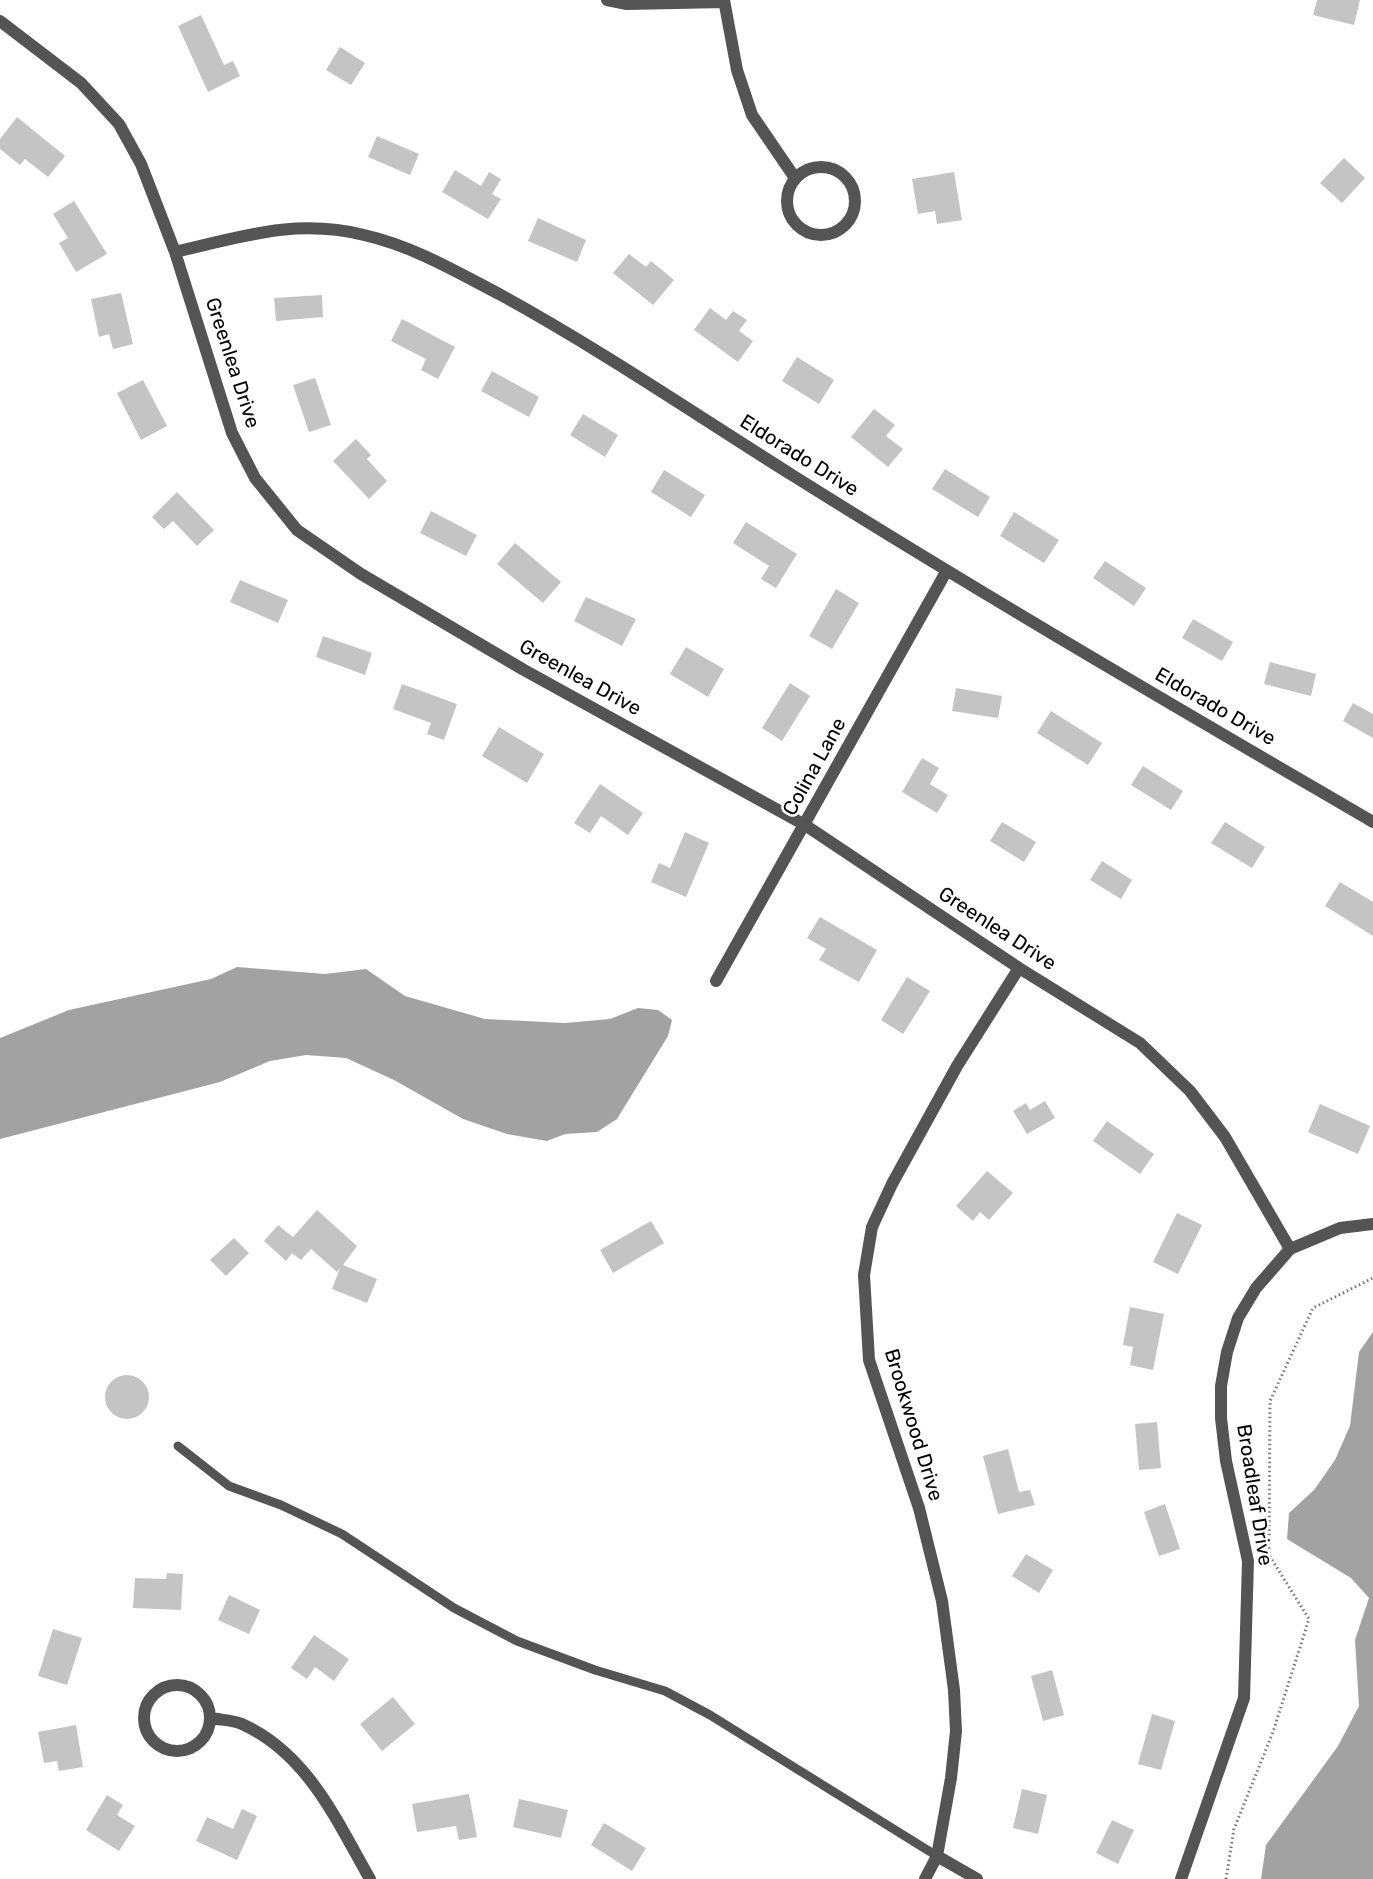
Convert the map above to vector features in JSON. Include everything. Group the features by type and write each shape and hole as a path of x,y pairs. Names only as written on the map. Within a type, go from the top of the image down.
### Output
{"street":[{"path":"607,0 627,4 724,1 737,70 752,116 795,178"},
{"name":"Greenlea Drive","path":"0,21 81,83 119,124 141,164 175,252 232,433 255,478 297,530 361,574 524,670 805,825 1019,968 1140,1043 1190,1090 1225,1137 1290,1250"},
{"path":"824,166 844,175 854,194 852,215 846,224 828,234 807,232 798,226 787,208 786,197 795,178 803,171 824,166"},
{"name":"Eldorado Drive","path":"175,252 288,227 353,233 404,246 546,320 946,572 1373,822"},
{"name":"Colina Lane","path":"716,981 946,572"},
{"name":"Brookwood Drive","path":"925,1879 937,1856 956,1731 954,1690 942,1601 919,1508 869,1360 864,1275 872,1227 892,1184 957,1066 1019,968"},
{"name":"Broadleaf Drive","path":"1181,1879 1244,1698 1247,1665 1248,1561 1226,1461 1221,1386 1227,1352 1238,1318 1257,1288 1290,1250 1341,1228 1373,1224"},
{"path":"175,1684 186,1686 204,1698 211,1718 205,1737 189,1750 179,1752 169,1750 151,1740 144,1721 148,1701 155,1693 175,1684"},
{"path":"211,1718 240,1723 269,1739 291,1757 319,1790 370,1879"},
{"path":"937,1856 977,1879"}],"lane":[{"path":"178,1446 229,1486 281,1505 342,1534 454,1608 517,1641 595,1670 665,1691 710,1714 937,1856"}],"path":[{"path":"1226,1879 1234,1829 1273,1732 1309,1619 1269,1555 1270,1401 1313,1308 1373,1278"}],"shaded area":[{"path":"237,967 325,974 366,969 405,996 485,1019 565,1023 610,1019 638,1008 658,1010 672,1020 668,1036 617,1119 597,1132 565,1134 547,1141 507,1134 463,1119 394,1080 346,1058 306,1055 270,1061 220,1082 0,1139 0,1038 69,1010 211,979"},
{"path":"1373,1332 1373,1879 1261,1879 1266,1845 1338,1746 1359,1706 1355,1640 1369,1598 1351,1578 1287,1539 1289,1513 1314,1490 1335,1460 1350,1426 1359,1352"}],"building":[{"path":"1317,0 1360,0 1354,25 1313,15"},
{"path":"201,15 224,65 233,61 240,76 208,92 178,26"},
{"path":"340,47 365,63 351,85 326,70"},
{"path":"17,117 65,156 48,177 25,159 20,165 0,149 0,139"},
{"path":"377,136 419,154 410,175 368,157"},
{"path":"1344,158 1365,178 1342,203 1320,183"},
{"path":"455,170 481,186 489,172 501,179 492,194 501,199 488,219 442,192"},
{"path":"954,172 962,220 937,224 935,211 918,214 912,179"},
{"path":"74,201 107,254 76,272 59,243 68,238 53,214"},
{"path":"538,218 586,240 577,262 528,241"},
{"path":"629,254 646,267 651,261 674,280 653,305 613,273"},
{"path":"121,293 133,344 113,349 109,334 99,337 91,299"},
{"path":"322,295 323,317 276,321 274,298"},
{"path":"710,308 726,320 733,311 747,320 739,331 753,341 738,362 694,330"},
{"path":"402,319 455,347 438,379 421,370 426,359 391,341"},
{"path":"797,357 834,380 819,404 782,381"},
{"path":"492,371 539,397 529,417 481,391"},
{"path":"315,378 331,425 309,432 293,385"},
{"path":"143,380 167,426 141,440 117,393"},
{"path":"874,409 895,425 886,436 903,449 888,467 851,437"},
{"path":"583,414 618,435 605,457 570,435"},
{"path":"356,439 371,455 367,459 387,481 369,499 333,461"},
{"path":"945,469 990,497 978,517 932,489"},
{"path":"664,470 705,495 691,517 651,492"},
{"path":"177,492 214,530 197,546 173,521 164,529 152,517"},
{"path":"431,511 477,535 466,556 420,533"},
{"path":"1014,512 1059,540 1044,563 1000,536"},
{"path":"746,522 797,554 776,588 761,579 769,566 733,543"},
{"path":"515,543 561,582 543,603 497,564"},
{"path":"1105,561 1146,588 1134,606 1093,578"},
{"path":"240,580 288,600 278,623 230,602"},
{"path":"836,589 859,603 832,649 809,636"},
{"path":"586,597 636,619 622,646 574,621"},
{"path":"1193,619 1233,642 1222,661 1182,638"},
{"path":"323,636 372,653 365,675 316,657"},
{"path":"686,647 724,669 708,697 670,674"},
{"path":"1270,662 1316,674 1311,696 1264,684"},
{"path":"790,683 810,696 782,741 762,728"},
{"path":"402,684 457,704 444,740 427,734 431,723 393,709"},
{"path":"956,688 1002,696 998,718 952,711"},
{"path":"1353,703 1373,714 1373,738 1343,721"},
{"path":"1051,711 1102,743 1088,765 1037,733"},
{"path":"499,727 544,754 527,783 482,756"},
{"path":"922,758 939,768 930,784 948,795 937,813 902,792"},
{"path":"1143,766 1183,791 1171,810 1131,785"},
{"path":"600,784 643,813 628,835 601,816 590,833 574,823"},
{"path":"1002,822 1036,842 1024,862 990,841"},
{"path":"1225,822 1265,847 1252,868 1211,843"},
{"path":"685,832 709,843 686,897 651,882 659,863 670,868"},
{"path":"1102,861 1132,880 1121,899 1090,880"},
{"path":"1340,882 1373,902 1373,936 1325,906"},
{"path":"820,917 877,950 859,982 819,960 826,949 807,938"},
{"path":"907,977 930,991 903,1034 881,1020"},
{"path":"1045,1101 1055,1118 1027,1134 1013,1111 1026,1103 1030,1110"},
{"path":"1320,1104 1370,1126 1358,1154 1308,1132"},
{"path":"1107,1121 1154,1154 1140,1174 1093,1141"},
{"path":"987,1171 1013,1193 989,1220 980,1212 973,1221 956,1206"},
{"path":"317,1210 357,1246 343,1265 377,1279 367,1303 332,1289 340,1268 337,1272 311,1249 301,1260 292,1253 286,1261 264,1241 278,1225 293,1237"},
{"path":"1177,1213 1202,1225 1178,1274 1153,1262"},
{"path":"651,1221 664,1243 613,1273 600,1250"},
{"path":"234,1238 249,1253 226,1276 210,1260"},
{"path":"1130,1307 1164,1314 1153,1370 1130,1365 1133,1347 1123,1345"},
{"path":"127,1375 143,1381 149,1397 143,1413 127,1419 111,1413 105,1397 111,1381"},
{"path":"1157,1422 1161,1468 1139,1470 1135,1424"},
{"path":"1008,1449 1019,1492 1030,1490 1035,1505 998,1514 983,1456"},
{"path":"1165,1504 1180,1549 1159,1556 1144,1512"},
{"path":"1026,1554 1053,1570 1039,1593 1012,1576"},
{"path":"167,1573 183,1574 181,1610 133,1608 135,1578 166,1579"},
{"path":"229,1595 260,1610 249,1634 218,1620"},
{"path":"53,1629 82,1638 67,1685 38,1676"},
{"path":"314,1635 349,1659 334,1681 315,1667 307,1679 291,1668"},
{"path":"1052,1670 1064,1715 1043,1721 1031,1676"},
{"path":"393,1697 415,1724 382,1751 360,1724"},
{"path":"1152,1714 1175,1721 1161,1770 1138,1764"},
{"path":"76,1725 83,1767 59,1771 57,1761 44,1763 38,1732"},
{"path":"1022,1789 1047,1795 1038,1834 1013,1828"},
{"path":"469,1794 477,1837 459,1840 456,1826 417,1832 412,1804"},
{"path":"107,1795 123,1805 117,1815 135,1826 119,1851 86,1830"},
{"path":"519,1799 568,1810 561,1838 513,1827"},
{"path":"242,1809 257,1816 237,1860 196,1841 207,1817 233,1829"},
{"path":"1112,1820 1134,1830 1118,1864 1096,1853"},
{"path":"604,1823 646,1848 632,1871 591,1845"}]}
